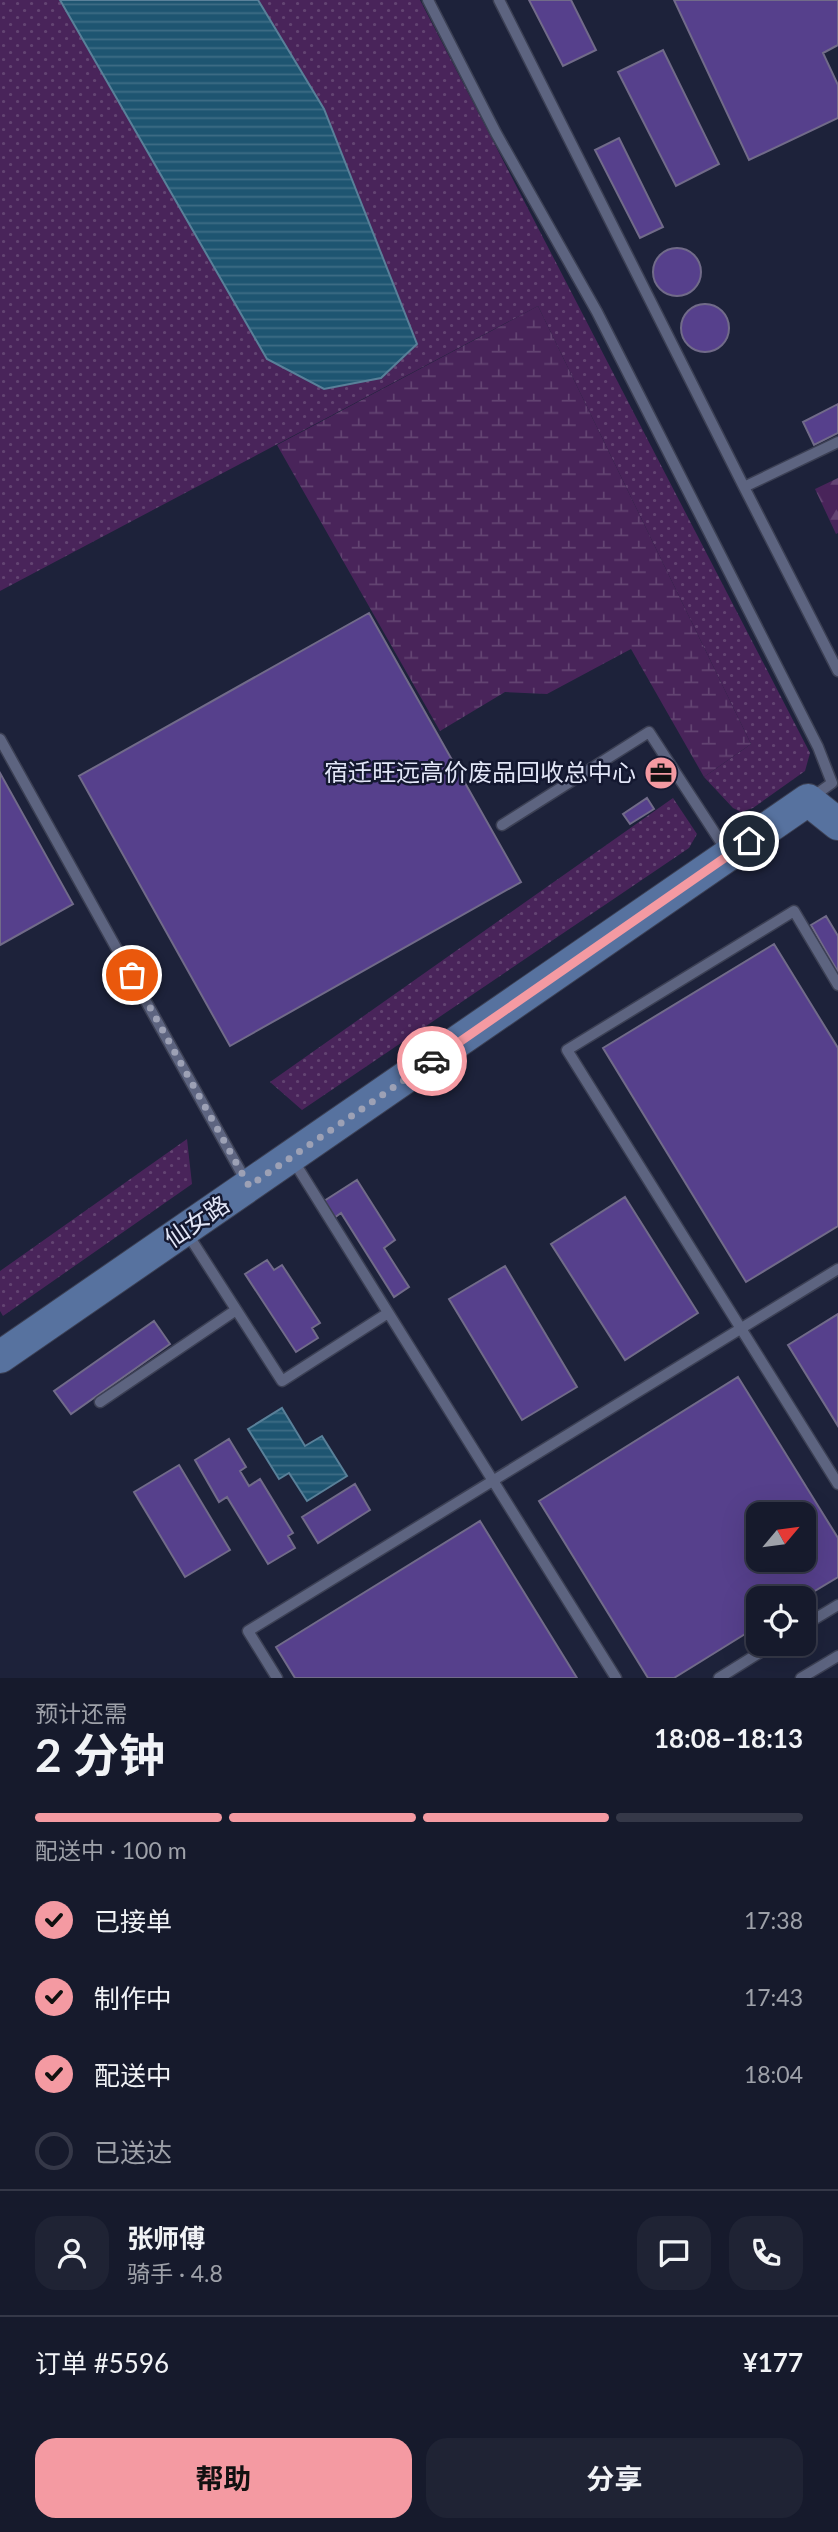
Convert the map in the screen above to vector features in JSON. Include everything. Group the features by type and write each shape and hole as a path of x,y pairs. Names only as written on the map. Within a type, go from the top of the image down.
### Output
{"street":[{"path":"826,786 838,824"},
{"name":"仙女路","path":"3,1349 292,1157 826,786"}],"lane":[{"path":"428,0 496,133 603,325 818,747 826,786"},
{"path":"499,0 838,671"},
{"path":"744,487 838,442"},
{"path":"502,825 649,732 729,855"},
{"path":"0,739 249,1186"},
{"path":"838,985 794,911 567,1050 838,1483"},
{"path":"292,1157 616,1678"},
{"path":"185,1230 282,1381 388,1313"},
{"path":"277,1678 248,1631 838,1269"},
{"path":"100,1402 236,1310"},
{"path":"816,1618 838,1605"},
{"path":"719,1678 754,1656"},
{"path":"801,1678 817,1674 838,1656"}],"green space":[{"path":"0,0 420,0 810,753 805,771 753,808 741,812 733,808 704,777 751,744 538,306 0,591"},
{"path":"538,306 751,744 704,777 631,649 547,694 505,692 440,731 277,445"},
{"path":"838,478 838,533 836,534 815,489"},
{"path":"673,798 697,834 689,848 302,1110 270,1082"},
{"path":"187,1139 192,1184 3,1316 0,1311 0,1271"}],"water":[{"path":"60,0 258,0 324,109 417,344 381,378 324,389 267,359"},
{"path":"282,1408 305,1446 322,1436 347,1476 307,1501 289,1473 279,1479 248,1429"}],"building":[{"path":"529,0 571,0 596,50 563,66"},
{"path":"674,0 838,0 838,45 823,53 838,85 838,118 749,160"},
{"path":"663,50 719,164 676,186 618,72"},
{"path":"619,138 663,227 640,238 595,150"},
{"path":"677,248 694,255 701,272 694,289 677,296 660,289 653,272 660,255"},
{"path":"705,304 722,311 729,328 722,345 705,352 688,345 681,328 688,311"},
{"path":"838,404 838,433 814,445 803,422"},
{"path":"369,613 521,882 230,1046 79,776"},
{"path":"0,773 73,904 0,945"},
{"path":"647,798 654,809 630,824 623,814"},
{"path":"826,916 838,936 838,972 811,925"},
{"path":"774,944 838,1048 838,1226 746,1282 603,1048"},
{"path":"357,1180 395,1240 384,1248 409,1287 394,1297 341,1213 334,1218 324,1201"},
{"path":"625,1197 698,1313 625,1360 551,1244"},
{"path":"267,1260 274,1270 282,1265 320,1323 312,1328 318,1338 296,1352 245,1274"},
{"path":"505,1266 577,1387 522,1420 449,1299"},
{"path":"838,1314 838,1426 788,1345"},
{"path":"154,1321 170,1344 71,1414 54,1391"},
{"path":"738,1377 816,1502 746,1502 746,1572 816,1572 816,1503 838,1538 838,1577 816,1590 816,1586 746,1586 746,1633 674,1678 648,1678 539,1501"},
{"path":"229,1439 246,1467 240,1471 249,1486 260,1479 293,1533 288,1536 295,1548 268,1564 227,1497 219,1502 195,1460"},
{"path":"179,1465 230,1550 185,1577 134,1492"},
{"path":"355,1484 370,1510 318,1543 302,1517"},
{"path":"480,1521 577,1678 295,1678 276,1647"}],"way so far":[{"path":"132,975 249,1186 432,1061"}],"place":[{"name":"宿迁旺远高价废品回收总中心","path":"661,773"}],"route":[{"path":"432,1061 749,841"}]}
